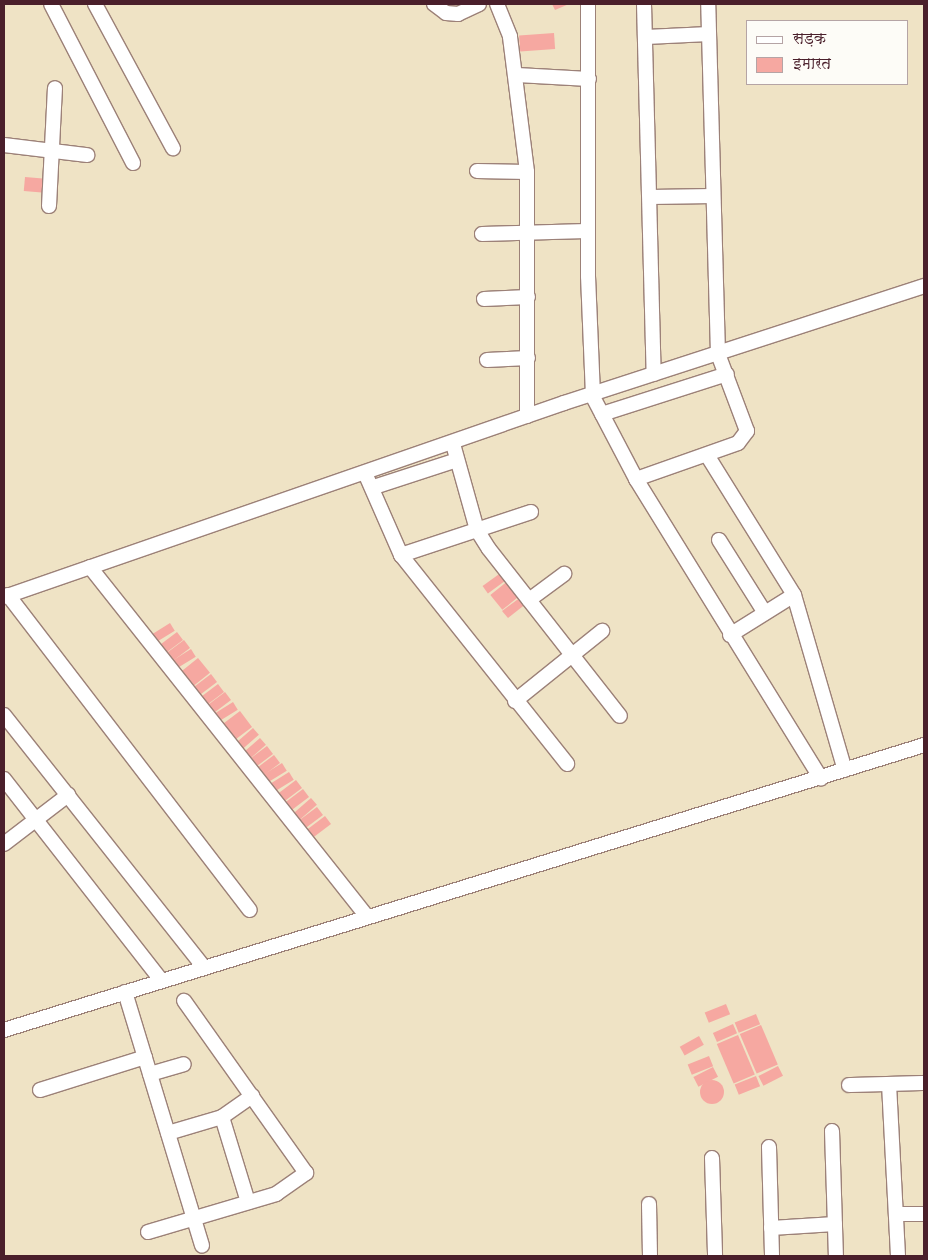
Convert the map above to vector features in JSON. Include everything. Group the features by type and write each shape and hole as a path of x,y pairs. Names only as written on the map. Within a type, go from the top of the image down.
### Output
{"street":[{"path":"51,4 133,163"},
{"path":"95,4 173,148"},
{"path":"434,4 446,13 458,14 479,4"},
{"path":"497,4 510,37 517,75 527,172 527,416"},
{"path":"588,4 587,231 593,397 636,479 730,635 821,778"},
{"path":"644,4 654,374"},
{"path":"636,479 738,443 747,431 718,354 708,4"},
{"path":"646,37 709,34"},
{"path":"517,75 589,79"},
{"path":"49,206 55,88"},
{"path":"4,145 86,155"},
{"path":"477,171 527,172"},
{"path":"650,198 713,196"},
{"path":"482,234 587,231"},
{"path":"250,910 6,596 453,444 527,416 593,397 654,374 924,286"},
{"path":"484,299 528,297"},
{"path":"487,360 528,358"},
{"path":"602,414 727,374"},
{"path":"453,444 478,530 571,656 620,716"},
{"path":"707,455 794,595 845,770"},
{"path":"374,487 457,460"},
{"path":"365,473 374,487 400,555 515,702 567,764"},
{"path":"400,555 531,512"},
{"path":"719,540 765,613"},
{"path":"90,567 367,916"},
{"path":"529,600 564,574"},
{"path":"730,635 794,595"},
{"path":"515,702 602,631"},
{"path":"4,715 204,967"},
{"path":"4,1030 924,745"},
{"path":"4,779 161,980"},
{"path":"4,844 68,795"},
{"path":"125,992 202,1246"},
{"path":"148,1232 276,1194 306,1173 184,1000"},
{"path":"40,1090 145,1057"},
{"path":"150,1074 184,1064"},
{"path":"849,1085 924,1083"},
{"path":"889,1084 898,1256"},
{"path":"168,1133 222,1117 252,1096"},
{"path":"222,1117 248,1202"},
{"path":"832,1131 836,1256"},
{"path":"769,1147 772,1256"},
{"path":"712,1158 715,1256"},
{"path":"649,1204 650,1256"},
{"path":"896,1214 924,1214"},
{"path":"770,1228 835,1224"}],"building":[{"path":"552,4 569,4 555,10"},
{"path":"554,33 555,49 520,51 519,35"},
{"path":"25,177 46,179 45,193 24,191"},
{"path":"502,572 507,579 488,593 483,586"},
{"path":"509,580 521,595 502,610 490,595"},
{"path":"521,597 527,603 508,618 502,611"},
{"path":"170,623 175,631 155,643 150,635"},
{"path":"177,632 183,640 165,653 159,645"},
{"path":"184,640 190,648 172,662 166,654"},
{"path":"191,649 196,657 175,669 171,662"},
{"path":"198,658 210,673 193,687 181,672"},
{"path":"211,674 217,682 199,695 193,687"},
{"path":"218,684 224,692 206,705 200,697"},
{"path":"225,692 231,700 213,713 207,705"},
{"path":"233,702 238,710 218,722 213,714"},
{"path":"240,711 252,727 234,740 222,724"},
{"path":"253,728 259,735 242,749 236,742"},
{"path":"260,738 266,745 249,759 243,752"},
{"path":"267,746 273,754 255,767 249,759"},
{"path":"274,755 280,763 262,776 256,768"},
{"path":"282,763 287,771 267,783 262,775"},
{"path":"289,772 294,780 274,792 269,784"},
{"path":"296,780 302,788 284,801 278,793"},
{"path":"303,789 309,797 291,810 285,802"},
{"path":"311,798 317,805 300,819 294,812"},
{"path":"317,807 323,815 305,829 299,821"},
{"path":"325,816 331,824 313,837 307,829"},
{"path":"726,1004 730,1014 709,1023 705,1013"},
{"path":"756,1014 760,1024 739,1033 735,1023"},
{"path":"733,1024 737,1033 717,1042 713,1033"},
{"path":"761,1025 778,1065 757,1074 740,1034"},
{"path":"738,1035 755,1075 734,1084 717,1044"},
{"path":"699,1036 704,1045 685,1055 680,1047"},
{"path":"709,1056 713,1066 692,1075 688,1065"},
{"path":"778,1066 783,1076 763,1086 758,1076"},
{"path":"713,1067 718,1077 698,1087 693,1077"},
{"path":"756,1076 760,1086 739,1095 735,1085"},
{"path":"712,1080 721,1083 724,1092 721,1101 712,1104 703,1101 700,1092 703,1083"}]}
